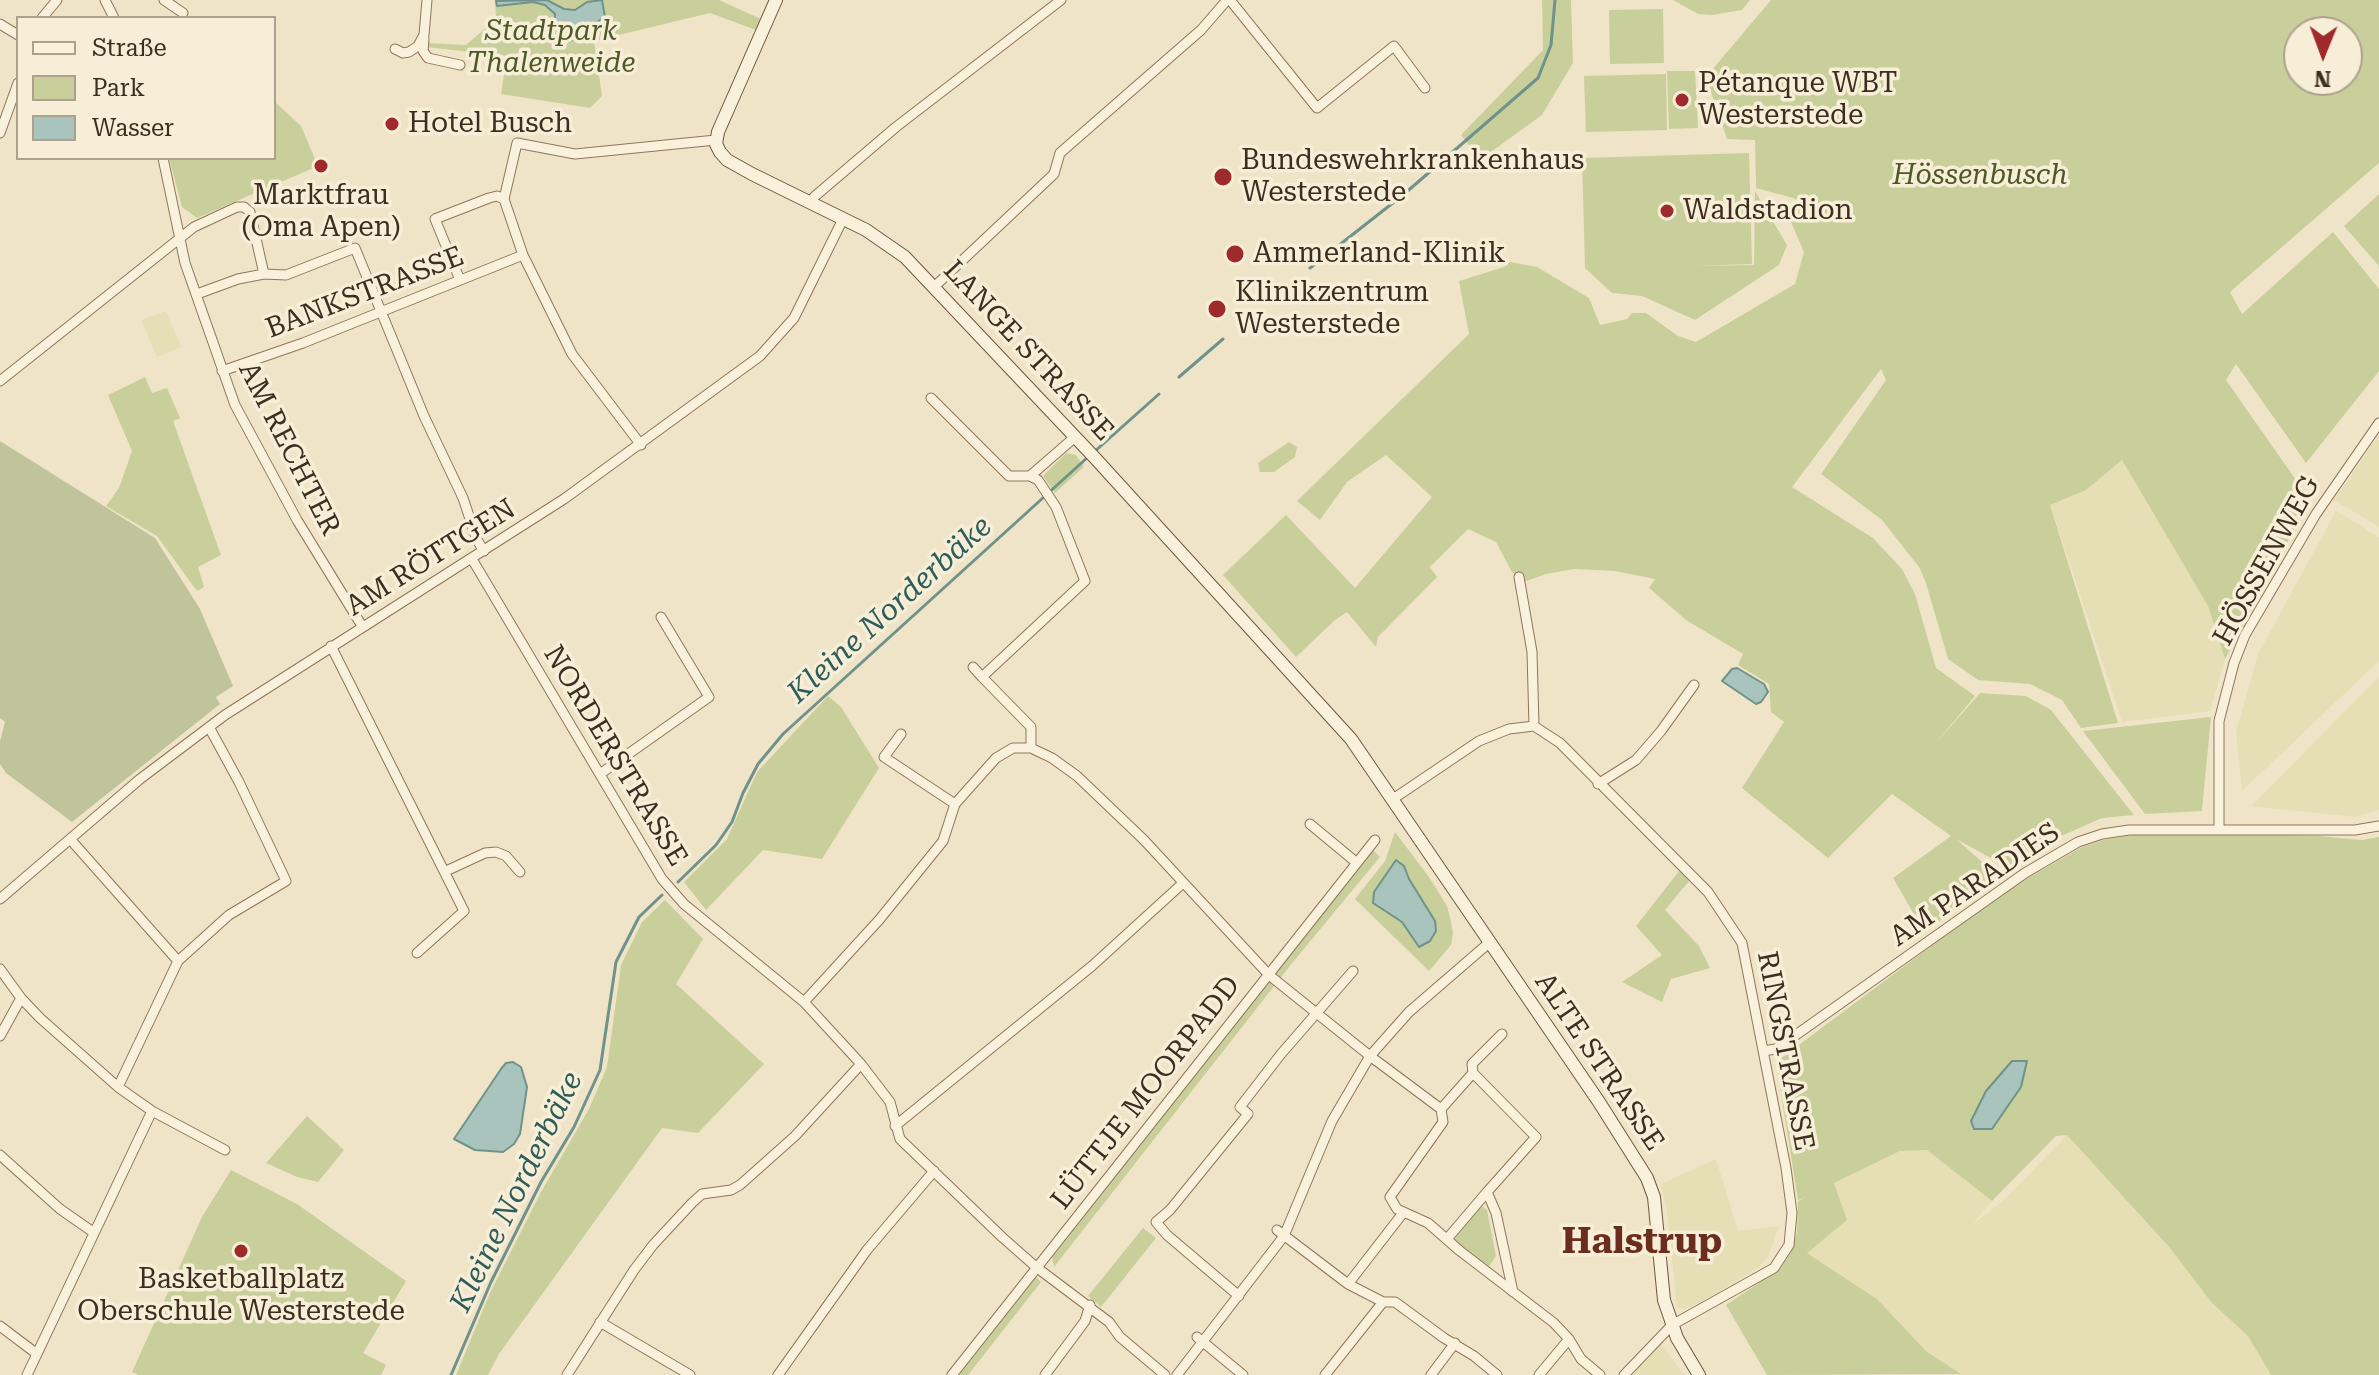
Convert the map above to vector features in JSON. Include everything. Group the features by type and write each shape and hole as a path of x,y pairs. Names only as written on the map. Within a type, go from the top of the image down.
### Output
{"street":[{"path":"44,16 57,0"},
{"path":"164,0 183,13"},
{"path":"427,0 423,51 428,58 460,65"},
{"path":"641,445 572,354 523,255 504,199 517,143 575,154 716,140 776,0"},
{"path":"810,203 896,127 1061,0"},
{"path":"934,287 1054,174 1060,153 1201,30 1229,0 1317,108 1394,46 1425,88"},
{"path":"395,49 409,52 418,46 424,35"},
{"path":"0,133 16,89"},
{"name":"LANGE STRASSE","path":"716,140 718,149 727,160 843,219 898,252 934,287 1336,720 1394,800"},
{"name":"AM RECHTER","path":"163,160 179,238 235,405 362,626"},
{"path":"460,280 435,219 489,198 497,196 504,199"},
{"path":"0,381 179,238 194,227 237,207 244,207 250,212 264,274"},
{"name":"AM RÖTTGEN","path":"0,899 140,779 209,727 564,499 760,356 779,337 803,303 843,219"},
{"path":"197,294 238,279 293,273 355,248 484,551"},
{"name":"BANKSTRASSE","path":"222,371 381,313 523,255"},
{"path":"931,398 1009,476 1030,476 1078,440"},
{"name":"HÖSSENWEG","path":"2219,828 2219,721 2234,663 2245,635 2316,514 2379,423"},
{"path":"982,677 1085,581 1053,503 1041,485 1030,476"},
{"name":"NORDERSTRASSE","path":"472,559 662,879 679,898 804,1002 861,1064 890,1102 900,1139 1036,1267 1090,1305 1120,1337 1165,1375"},
{"path":"1394,800 1479,741 1509,729 1534,726 1532,652 1519,577"},
{"path":"600,774 709,697 661,617"},
{"path":"331,646 464,911 417,953"},
{"path":"973,667 1031,727 1031,748"},
{"path":"1598,784 1636,760 1694,685"},
{"name":"RINGSTRASSE","path":"1534,726 1560,743 1706,889 1733,928 1744,950 1792,1213 1789,1245 1774,1268 1672,1325 1624,1375"},
{"path":"118,1087 178,961 229,915 286,881 209,727"},
{"path":"901,734 884,757 955,804"},
{"path":"804,1002 879,920 943,841 955,804 996,758 1013,748 1031,748 1077,776 1144,840 1269,975 1441,1109 1443,1122 1390,1197 1403,1213 1428,1223 1554,1323 1569,1339 1581,1359 1600,1375"},
{"name":"ALTE STRASSE","path":"1394,800 1622,1136 1651,1186 1661,1286 1672,1325 1699,1375"},
{"path":"1310,824 1357,863"},
{"name":"AM PARADIES","path":"1763,1051 1776,1049 2025,873 2078,842 2129,830 2355,830 2379,826"},
{"path":"70,839 178,961"},
{"name":"LÜTTJE MOORPADD","path":"952,1375 1375,840"},
{"path":"446,871 485,853 496,852 506,856 520,872"},
{"path":"895,1126 1092,966 1183,883"},
{"path":"1177,1375 1200,1339 1239,1296 1280,1233 1332,1121 1370,1056 1409,1012 1490,942"},
{"path":"0,969 40,1018 118,1087 152,1111 225,1150"},
{"path":"1239,1296 1156,1222 1170,1210 1248,1114 1240,1107 1353,971"},
{"path":"0,1036 21,998"},
{"path":"1447,1239 1536,1137 1473,1073 1472,1064 1502,1034"},
{"path":"567,1375 653,1245 692,1203 702,1194 731,1190 740,1185 795,1136 861,1064"},
{"path":"1441,1109 1473,1073"},
{"path":"27,1375 152,1111"},
{"path":"0,1155 60,1209 93,1232"},
{"path":"778,1375 867,1250 934,1171"},
{"path":"1487,1192 1496,1213 1513,1292"},
{"path":"1348,1284 1403,1213"},
{"path":"1280,1233 1348,1284 1383,1302 1395,1302 1497,1375"},
{"path":"1325,1375 1383,1302"},
{"path":"1045,1375 1085,1321 1090,1305"},
{"path":"600,1322 690,1375"},
{"path":"0,1326 37,1354"},
{"path":"1200,1339 1243,1375"},
{"path":"1539,1375 1569,1339"},
{"path":"1431,1375 1455,1343"}],"shaded area":[{"path":"166,311 181,347 157,357 141,320"},
{"path":"2379,435 2379,527 2334,500"},
{"path":"2122,460 2208,606 2225,659 2210,711 2122,722 2050,504 2086,490"},
{"path":"2336,511 2379,537 2379,661 2242,791 2236,732 2258,654"},
{"path":"2379,677 2379,810 2355,817 2251,806"},
{"path":"2067,1135 2170,1248 2212,1303 2248,1336 2271,1375 1959,1375 1926,1351 1877,1299 1806,1252 1847,1220 1834,1183 1900,1151 1927,1150 1992,1201 1972,1225 2004,1200"},
{"path":"1716,1159 1738,1231 1779,1226 1769,1255 1758,1268 1685,1309 1677,1307 1667,1211 1661,1184"},
{"path":"1661,1343 1684,1375 1632,1375"}],"green space":[{"name":"Stadtpark Thalenweide","path":"495,0 719,0 761,19 756,30 710,13 594,41 602,96 590,108 501,94 507,56 426,47 427,43 466,45 496,19"},
{"path":"1542,0 1571,0 1573,63 1542,115 1480,160 1461,135 1543,50"},
{"path":"1673,0 1750,0 1742,10 1712,15 1698,14"},
{"name":"Hössenbusch","path":"1771,0 2379,0 2379,163 2230,292 2242,314 2333,232 2379,289 2379,371 2306,463 2236,364 2226,380 2310,500 2225,659 2208,606 2122,460 2086,490 2050,505 2118,723 2081,728 2062,700 2030,684 1978,680 1948,659 1919,567 1882,520 1821,474 1886,380 1881,369 1792,487 1873,538 1902,569 1915,594 1936,668 1975,696 1935,744 1980,693 2026,696 2051,710 2134,815 2102,818 2059,837 2009,868 1956,839 1997,875 1925,933 1893,878 1951,836 1892,794 1828,858 1742,788 1784,722 1771,712 1769,684 1738,665 1743,654 1686,620 1649,588 1655,579 1615,571 1574,569 1524,582 1512,572 1496,542 1468,529 1430,567 1437,577 1378,637 1376,647 1347,612 1296,657 1223,575 1286,515 1355,588 1432,497 1386,455 1347,482 1320,520 1297,501 1469,334 1459,281 1504,267 1510,262 1537,267 1589,298 1600,325 1627,319 1632,313 1646,313 1678,336 1696,342 1795,284 1804,252 1787,213 1804,201 1756,188 1755,140 1727,139 1706,77"},
{"path":"1663,9 1664,63 1610,64 1609,10"},
{"name":"Pétanque WBT Westerstede","path":"1667,71 1695,71 1698,128 1669,129"},
{"path":"1666,74 1667,130 1586,132 1584,76"},
{"path":"276,103 301,126 318,166 197,218 182,207 170,160 276,160"},
{"name":"Waldstadion","path":"1749,153 1752,264 1695,266 1754,265 1755,191 1787,245 1779,265 1695,320 1642,296 1612,293 1585,268 1582,158"},
{"path":"2379,194 2379,266 2344,226"},
{"path":"145,377 152,393 167,388 180,418 173,421 221,555 198,567 204,587 197,591 157,536 106,506 119,488 132,451 108,395"},
{"path":"0,441 155,538 200,609 233,686 216,697 220,704 72,822 6,773 0,764 0,741 5,722 0,718"},
{"path":"1289,442 1297,447 1295,457 1274,472 1260,472 1258,463"},
{"path":"1066,453 1076,455 1084,467 1055,493 1043,476"},
{"path":"828,696 841,707 879,768 822,859 763,850 706,910 684,882 727,839 757,772"},
{"path":"2211,717 2202,811 2145,814 2083,731"},
{"path":"1395,832 1447,906 1453,933 1451,945 1429,971 1355,899 1385,861","holes":["1397,861 1404,867 1435,921 1419,947 1402,922 1385,911 1374,892"]},
{"path":"2220,833 2362,840 2379,837 2379,1375 2271,1375 2248,1336 2212,1303 2170,1248 2067,1135 2056,1136 1992,1201 1927,1150 1900,1151 1834,1183 1847,1220 1807,1253 1877,1299 1926,1351 1961,1374 1767,1375 1726,1305 1781,1268 1791,1252 1797,1232 1798,1201 1806,1197 1798,1200 1776,1062 2005,891 2082,847 2132,835"},
{"path":"1372,849 1380,857 1293,962 1054,1267 1052,1257"},
{"path":"1680,870 1689,881 1665,910 1699,946 1710,968 1671,979 1662,1002 1622,982 1662,955 1636,926"},
{"path":"665,900 703,939 676,984 764,1064 698,1133 662,1128 499,1354 488,1375 456,1375 490,1293 541,1192 589,1109 607,1067 621,965 642,922"},
{"path":"307,1116 344,1150 318,1182 297,1177 266,1163"},
{"path":"231,1170 297,1204 406,1281 363,1353 386,1365 381,1375 139,1375 132,1372 202,1217"},
{"path":"1480,1205 1487,1210 1496,1256 1488,1268 1453,1241"},
{"path":"1143,1228 1156,1238 1101,1307 1088,1296"},
{"path":"1036,1277 1041,1282 968,1375 958,1375"}],"water":[{"path":"547,0 564,9 575,10 587,2 602,0 605,17 586,24 581,35 568,42 560,39 563,30 555,27 555,14 545,5 533,2 497,6 496,1"},
{"path":"1737,668 1764,684 1768,692 1761,702 1756,704 1722,681 1732,669"},
{"path":"1396,860 1404,866 1435,921 1436,931 1430,941 1419,947 1402,922 1373,903 1374,892"},
{"path":"2012,1061 2027,1061 2021,1087 1992,1129 1974,1129 1971,1121 1986,1091"},
{"path":"513,1062 521,1067 527,1087 520,1134 514,1144 503,1152 475,1150 454,1139 501,1069 506,1063"}],"waterway":[{"name":"Kleine Norderbäke","path":"1310,268 1403,195 1538,78 1551,45 1555,0"},
{"name":"Kleine Norderbäke","path":"1179,377 1223,339"},
{"name":"Kleine Norderbäke","path":"1094,452 1159,394"},
{"name":"Kleine Norderbäke","path":"678,882 716,845 732,822 758,764 783,734 1088,457"},
{"name":"Kleine Norderbäke","path":"451,1375 491,1282 541,1182 574,1127 600,1070 616,962 639,917 662,895"}],"place":[{"name":"Pétanque WBT Westerstede","path":"1682,100"},
{"name":"Hotel Busch","path":"392,124"},
{"name":"Marktfrau (Oma Apen)","path":"321,166"},
{"name":"Bundeswehrkrankenhaus Westerstede","path":"1223,177"},
{"name":"Waldstadion","path":"1667,211"},
{"name":"Ammerland-Klinik","path":"1235,254"},
{"name":"Klinikzentrum Westerstede","path":"1217,309"},
{"name":"Basketballplatz Oberschule Westerstede","path":"241,1251"}],"district":[{"name":"Halstrup","path":"1642,1242"}]}
